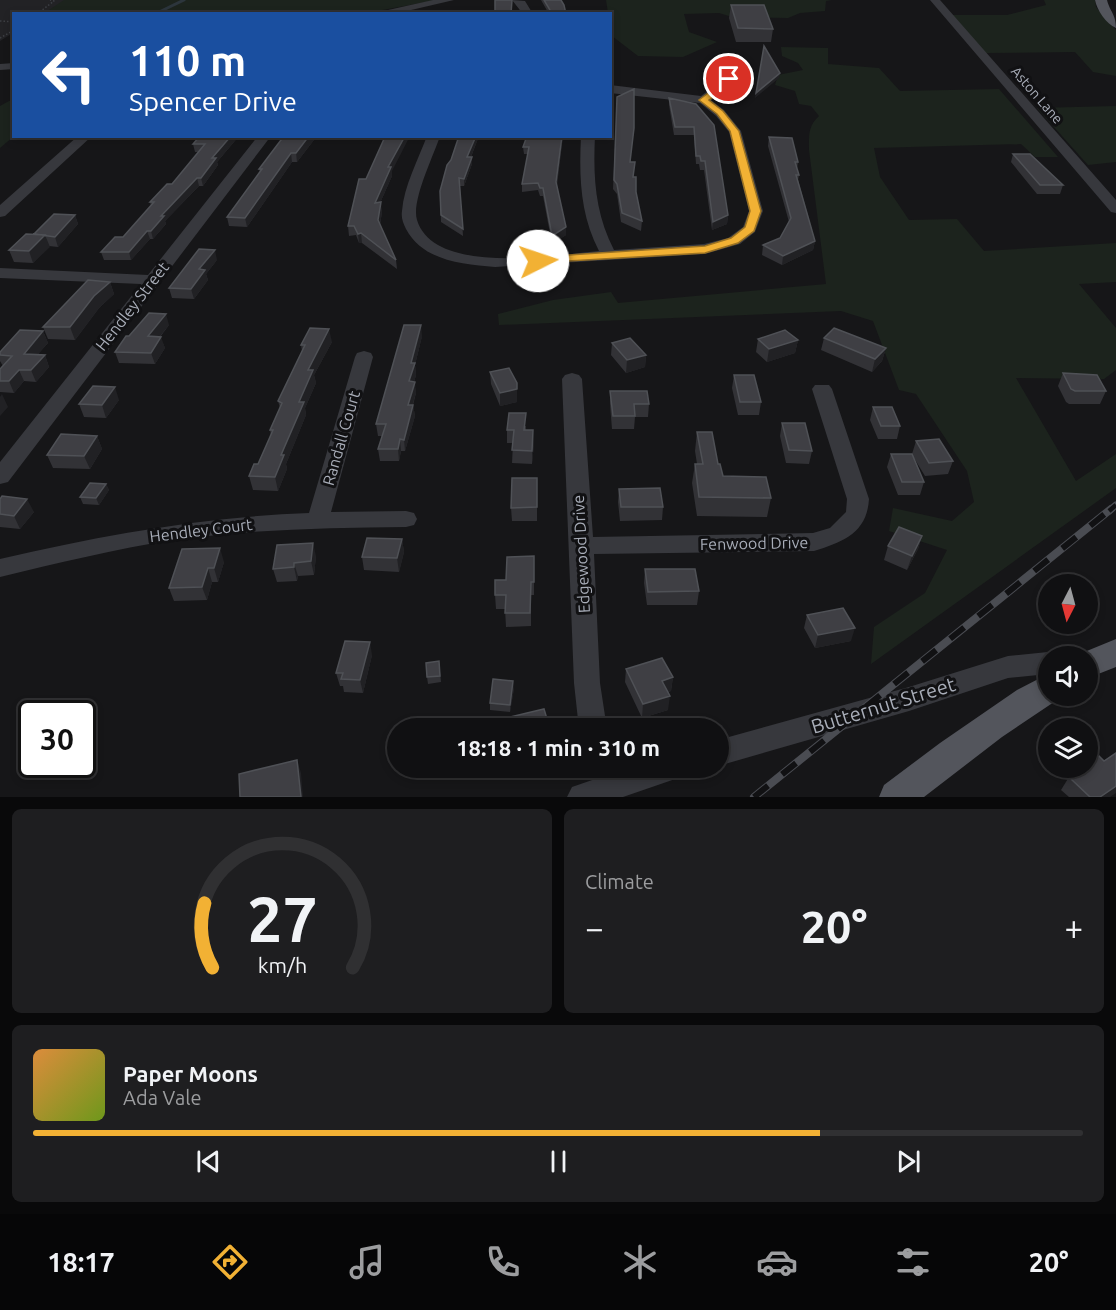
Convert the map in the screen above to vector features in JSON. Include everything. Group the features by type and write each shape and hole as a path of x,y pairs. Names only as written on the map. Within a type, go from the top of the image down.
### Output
{"main road":[{"path":"1101,0 1103,8 1116,24"},
{"path":"1098,660 1116,652"},
{"path":"897,797 940,762 1038,694"}],"street":[{"path":"386,12 449,0"},
{"path":"517,0 522,3 527,12"},
{"name":"Aston Lane","path":"935,0 1116,209"},
{"path":"703,100 720,90 729,79 736,59"},
{"path":"433,138 412,198 409,217 414,232 427,245 447,255 472,261 515,262 705,249 734,241 750,229 756,211 735,131 720,112 703,100 612,89"},
{"path":"0,213 84,138"},
{"name":"Hendley Street","path":"0,477 263,138"},
{"path":"588,138 585,172 588,205 597,234 609,255"},
{"path":"0,273 153,280"},
{"name":"Randall Court","path":"318,519 364,357"},
{"name":"Edgewood Drive","path":"572,379 587,683 592,718"},
{"name":"Fenwood Drive","path":"582,546 814,542 838,534 857,514 858,499 822,389"},
{"name":"Hendley Court","path":"0,567 142,537 235,524 318,519 406,519"},
{"name":"Butternut Street","path":"729,750 909,699 1008,667 1038,664"},
{"path":"582,797 610,778"}],"path":[{"path":"40,12 54,1 50,0"}],"shaded area":[{"path":"0,0 74,0 50,12 12,12 12,34 0,41"},
{"path":"64,0 437,0 372,12 46,12"},
{"path":"606,0 832,0 826,1 825,11 800,13 788,18 732,17 719,13 684,14 689,32 717,42 683,57 638,56 612,36 612,12 608,12"},
{"path":"1044,0 1095,0 1096,7 1116,30 1116,76 1093,72 1075,52 986,53 951,15 1007,15 1046,5"},
{"path":"781,47 828,48 828,64 879,68 900,91 999,89 1058,157 1035,157 1021,144 874,148 880,177 909,220 957,219 984,251 1116,243 1116,282 1079,284 1116,328 1116,370 1104,379 1016,378 1076,481 1116,454 1116,488 871,664 874,627 925,593 947,550 889,531 893,508 952,521 974,502 967,471 916,394 899,390 873,321 841,311 499,325 498,314 553,300 611,292 618,303 826,284 809,150 811,127 819,116 811,106 799,104 795,91 775,85 778,75 803,70 798,63 782,56"},
{"path":"12,101 12,138 0,148 0,106"},
{"path":"1116,106 1116,162 1088,165 1037,108"}],"building":[{"path":"495,0 512,0 511,12 495,12"},
{"path":"544,0 561,0 566,12 550,12"},
{"path":"731,5 764,5 773,29 738,28"},
{"path":"764,46 780,73 756,93"},
{"path":"634,89 634,128 630,162 635,162 633,177 636,177 636,192 642,221 622,213 617,184 614,180 617,97"},
{"path":"669,98 696,104 714,125 728,215 713,222 705,161 701,161 700,156 696,156 694,127 675,127"},
{"path":"769,137 792,138 798,162 795,162 799,175 796,175 815,241 783,256 763,245 780,238 791,218"},
{"path":"198,138 229,138 212,158 216,158 201,178 197,178 161,216 164,216 151,231 147,231 129,252 101,252 115,237 123,237 154,202 150,202 167,184 172,184 205,144 193,144"},
{"path":"282,138 307,138 296,153 291,153 245,218 227,217 262,169 259,169"},
{"path":"404,138 388,167 391,167 375,203 381,202 378,220 396,260 361,233 358,234 354,226 348,226 359,179 366,179 384,139"},
{"path":"458,138 475,138 467,157 472,157 464,179 459,178 463,229 441,215 440,191 447,165"},
{"path":"526,138 562,138 556,182 566,227 552,236 543,188 540,188 538,183 522,184 529,147 523,147"},
{"path":"1013,154 1030,154 1063,185 1040,185"},
{"path":"54,214 75,215 55,237 34,234"},
{"path":"26,234 45,235 29,251 9,250"},
{"path":"199,249 215,250 199,269 205,270 191,289 169,288"},
{"path":"88,280 110,282 94,296 70,327 43,327"},
{"path":"149,313 166,314 148,336 161,337 151,353 115,352 126,336 129,336"},
{"path":"404,325 421,325 411,363 415,363 409,381 415,382 408,405 413,405 404,440 400,439 398,449 378,449 386,424 376,424"},
{"path":"310,328 329,329 308,370 313,370 299,402 304,402 281,455 284,455 275,477 249,476 254,464 258,464 273,430 270,430 282,403 278,401 305,345 301,345"},
{"path":"834,328 886,348 875,359 824,338"},
{"path":"20,330 43,331 24,354 45,355 31,370 19,370 9,381 0,381 0,369 12,356 0,355 0,352"},
{"path":"785,330 798,340 769,349 758,339"},
{"path":"630,338 646,355 627,360 612,343"},
{"path":"509,368 517,383 517,389 500,393 490,372"},
{"path":"1063,373 1097,375 1106,391 1075,391 1071,389"},
{"path":"734,375 754,375 761,402 740,402"},
{"path":"93,386 115,387 102,405 79,404"},
{"path":"610,391 647,391 649,404 634,404 635,416 613,416"},
{"path":"873,407 892,407 900,426 881,426"},
{"path":"509,413 526,413 524,430 533,430 532,451 512,450 514,430 507,430"},
{"path":"782,423 805,423 812,451 789,450"},
{"path":"697,432 712,432 718,464 720,464 723,476 766,477 771,498 699,497 695,464 703,464"},
{"path":"61,434 97,436 84,456 47,455"},
{"path":"939,439 953,461 929,463 916,441"},
{"path":"891,454 912,454 924,482 902,482"},
{"path":"512,478 537,478 537,507 511,508"},
{"path":"90,483 106,484 96,498 80,497"},
{"path":"660,488 663,507 621,507 619,489"},
{"path":"2,496 27,499 14,516 0,514"},
{"path":"899,527 922,536 912,556 888,546"},
{"path":"367,538 402,539 397,558 362,557"},
{"path":"313,543 311,561 294,563 294,567 273,569 277,545"},
{"path":"220,548 214,568 208,568 202,587 169,588 182,549"},
{"path":"534,556 534,582 531,582 530,613 505,613 506,595 495,595 495,580 506,580 507,557"},
{"path":"645,569 695,569 699,591 648,592"},
{"path":"843,608 855,628 818,635 807,615"},
{"path":"345,641 370,642 360,680 341,679 343,673 336,673"},
{"path":"662,658 673,677 662,681 670,696 643,704 626,669"},
{"path":"439,661 440,676 427,677 426,663"},
{"path":"493,679 513,681 510,705 490,703"},
{"path":"544,709 547,718 506,718"},
{"path":"1116,753 1116,786 1100,797 1090,797 1070,778 1098,778 1098,757 1104,761"},
{"path":"297,760 301,797 240,797 239,774"}],"waterway":[{"path":"159,12 184,0"}],"railway":[{"path":"1109,511 1116,505"},
{"path":"754,797 1111,509"}],"route":[{"path":"538,261 705,249 734,241 750,229 756,211 735,131 720,112 703,100 720,90 729,79"}]}
